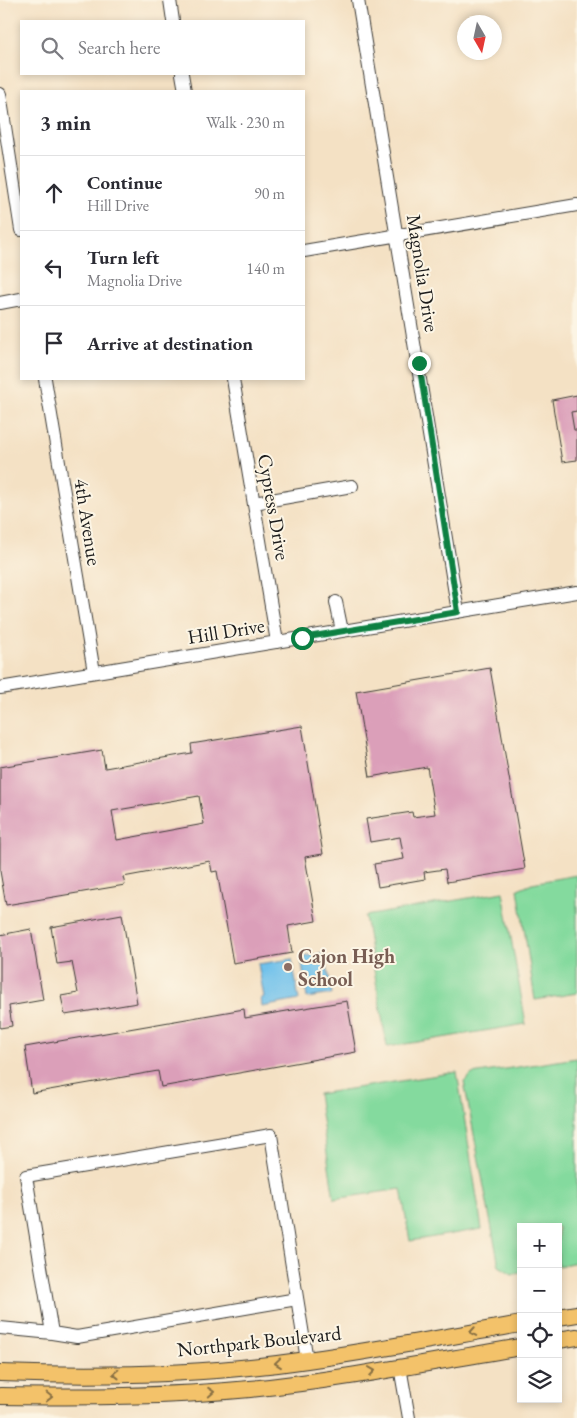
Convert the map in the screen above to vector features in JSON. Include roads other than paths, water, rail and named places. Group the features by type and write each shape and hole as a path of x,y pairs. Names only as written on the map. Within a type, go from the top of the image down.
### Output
{"main road":[{"path":"562,1316 577,1314"},
{"name":"Northpark Boulevard","path":"0,1373 63,1375 175,1373 307,1360 517,1325"},
{"path":"562,1339 577,1337"},
{"path":"0,1396 87,1397 183,1394 252,1388 400,1367 517,1348"}],"street":[{"path":"170,0 173,20"},
{"name":"Magnolia Drive","path":"358,0 398,235 458,612"},
{"path":"182,75 185,90"},
{"path":"0,94 20,224"},
{"path":"305,251 577,206"},
{"path":"0,303 20,299"},
{"name":"4th Avenue","path":"45,380 94,672"},
{"name":"Cypress Drive","path":"233,380 277,642"},
{"path":"254,503 352,486"},
{"name":"Hill Drive","path":"0,688 577,592"},
{"path":"336,602 342,631"},
{"path":"52,1333 26,1176 270,1135 307,1360"},
{"path":"0,1328 77,1337 297,1299"},
{"path":"400,1367 409,1418"}],"water":[{"path":"325,953 332,994 307,998 301,957"},
{"path":"292,959 299,1000 262,1007 261,998 264,997 258,964"}],"place":[{"name":"Cajon High School","path":"288,967"}]}
